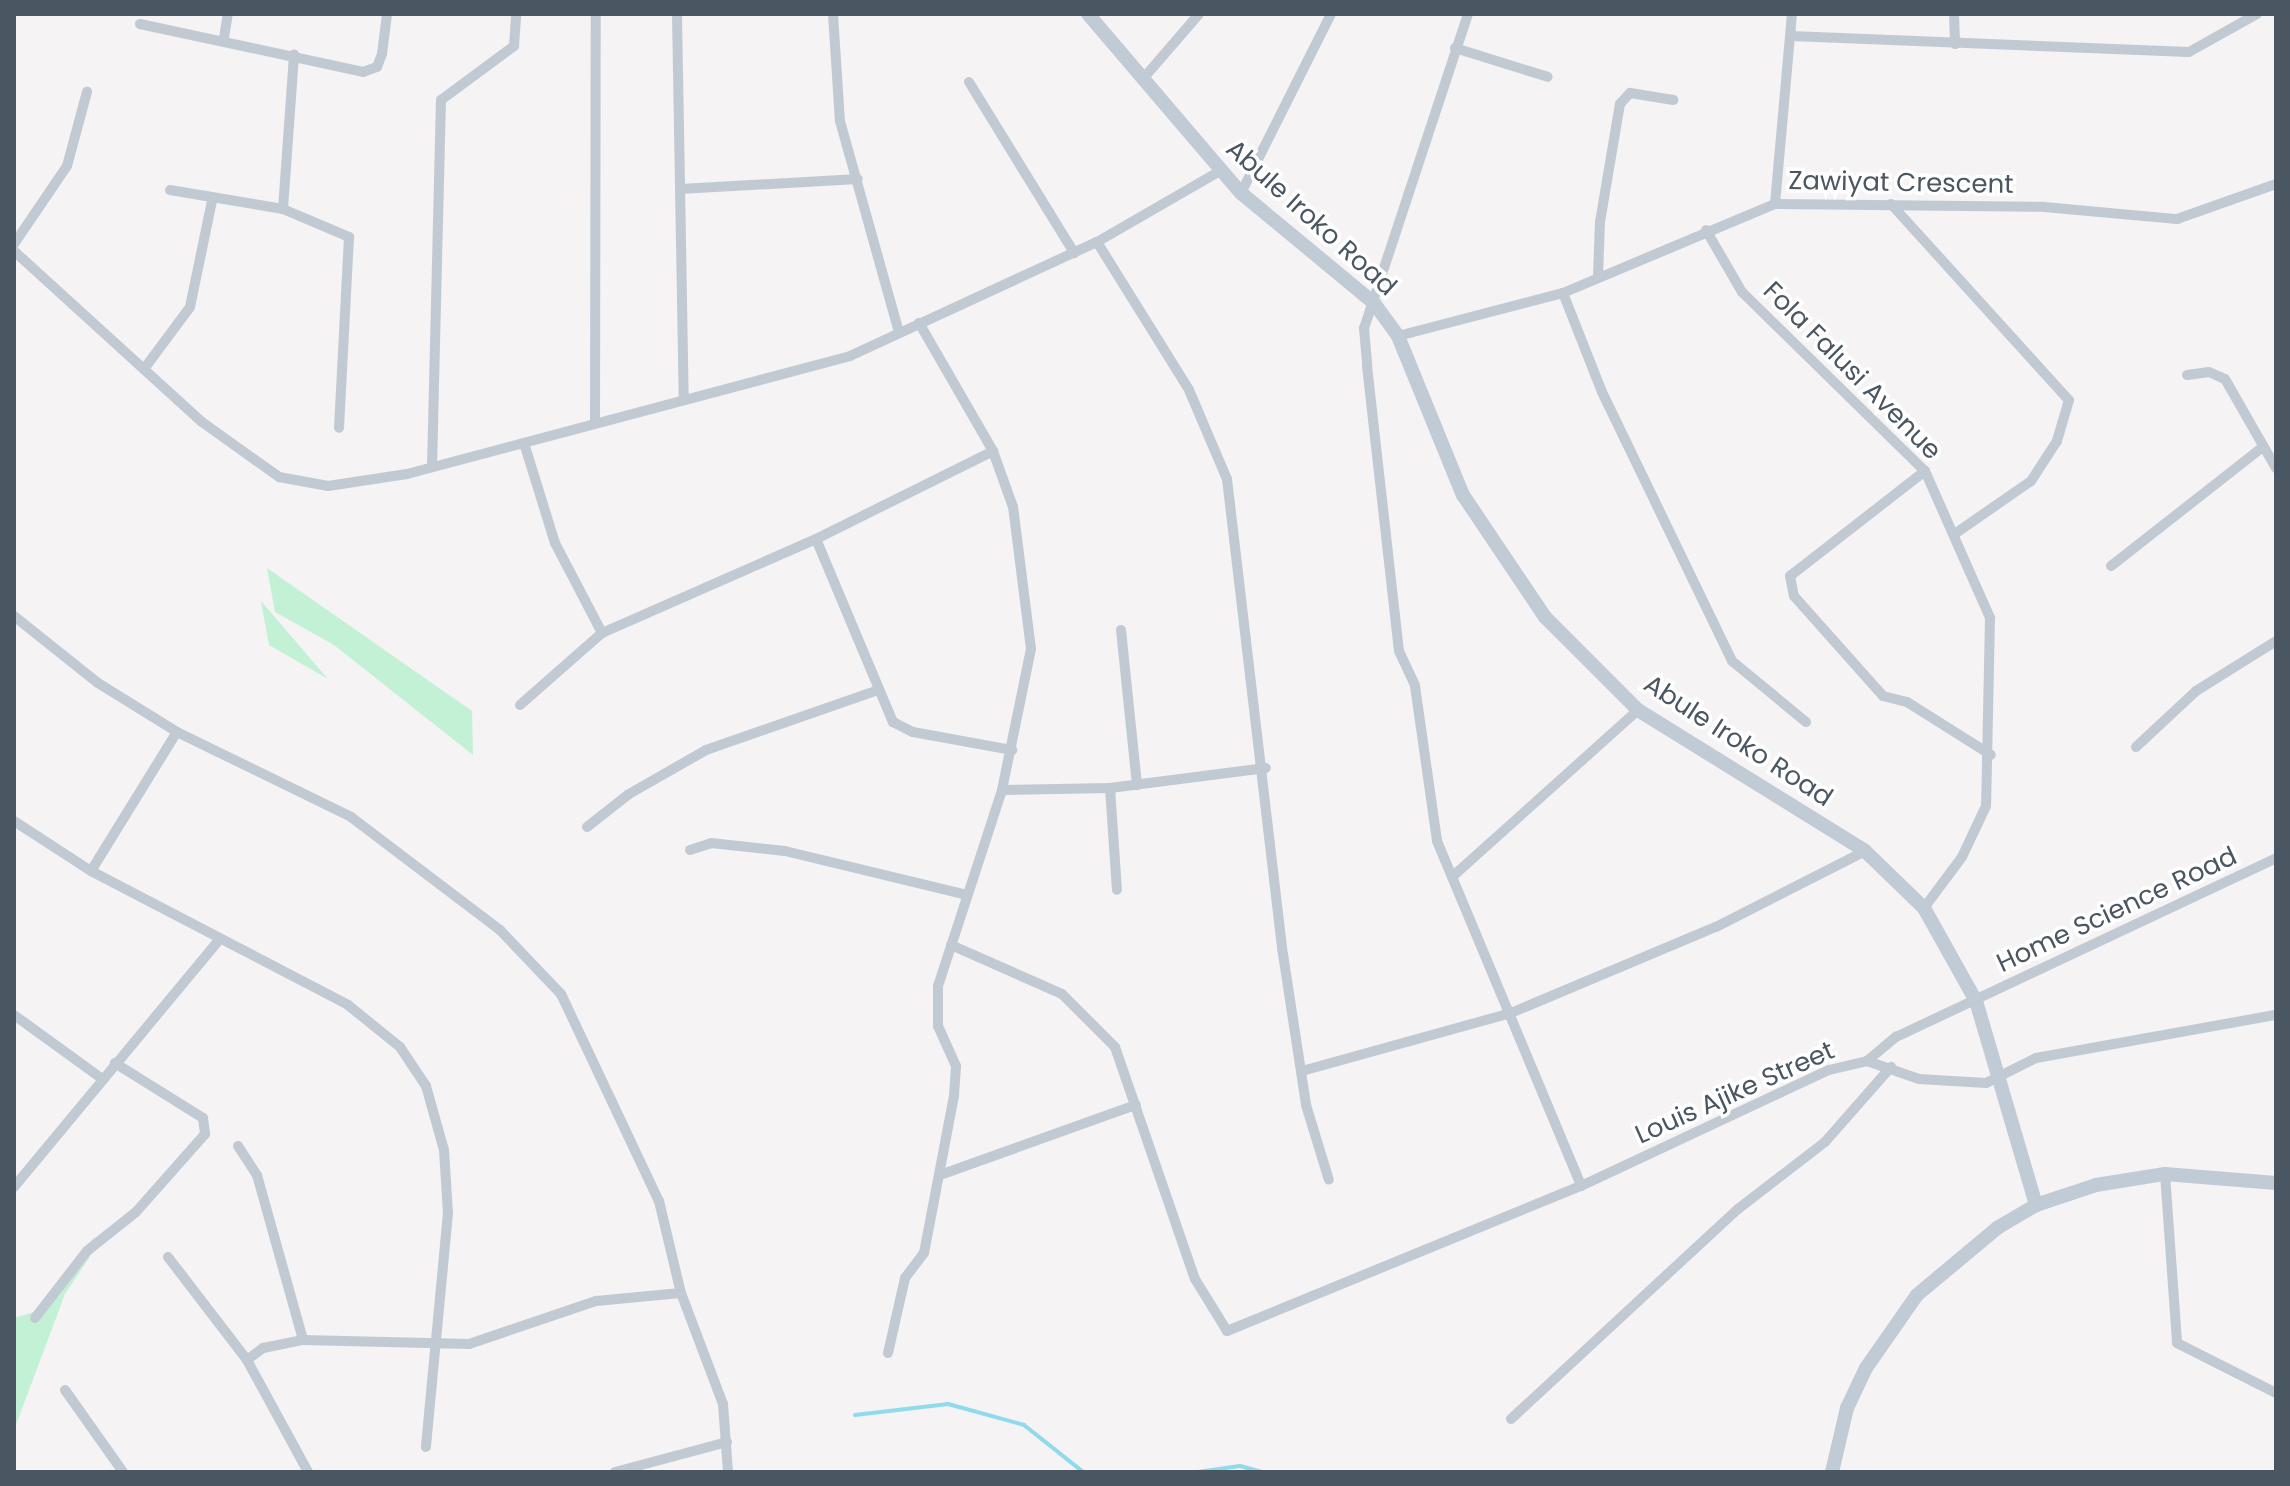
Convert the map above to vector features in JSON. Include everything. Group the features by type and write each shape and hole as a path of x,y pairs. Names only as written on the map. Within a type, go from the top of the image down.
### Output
{"street":[{"path":"224,38 228,14"},
{"path":"140,24 224,38 363,72 377,67 387,14"},
{"path":"432,467 441,100 514,46 516,14"},
{"path":"595,422 596,14"},
{"path":"677,14 684,399"},
{"path":"833,14 834,82 899,333"},
{"name":"Abule Iroko Road","path":"1088,14 1241,193 1374,303 1398,336 1463,495 1545,617 1638,710 1865,851 1924,908 1976,1001 2036,1205"},
{"path":"1142,80 1199,14"},
{"path":"1241,193 1331,14"},
{"path":"1468,14 1364,328 1367,366 1399,651 1415,686 1437,841 1581,1186"},
{"path":"1775,204 1792,14"},
{"path":"1954,14 1955,44"},
{"path":"1791,36 2189,52 2257,14"},
{"path":"1455,48 1548,77"},
{"path":"283,209 294,54"},
{"path":"969,82 1074,253"},
{"path":"14,244 67,166 87,92"},
{"path":"1598,276 1600,222 1620,104 1630,93 1673,100"},
{"path":"14,251 202,422 297,485 358,482 432,467 850,356 1097,242 1220,171"},
{"path":"680,189 858,179"},
{"name":"Zawiyat Crescent","path":"1398,336 1563,293 1706,230 1775,204 1891,204 2177,219 2276,184"},
{"path":"170,190 212,201 283,209 349,237 339,428"},
{"path":"144,369 190,307 212,201"},
{"path":"1891,204 2069,400 2057,441 2031,481 1956,533"},
{"name":"Fola Falusi Avenue","path":"1706,230 1742,292 1925,471 1956,533 1990,618 1991,755 1986,806 1973,835 1924,908"},
{"path":"1097,242 1170,357 1219,450 1266,768 1302,1071 1329,1180"},
{"path":"1563,293 1602,392 1732,661 1806,722"},
{"path":"888,1353 905,1278 924,1253 940,1175 956,1066 938,1026 938,986 1002,790 1031,649 1030,598 1013,507 993,451 919,323"},
{"path":"2187,375 2209,372 2225,379 2260,449 2276,468"},
{"path":"524,443 555,543 602,633"},
{"path":"2111,566 2260,449"},
{"path":"520,705 602,633 816,539 993,451"},
{"path":"1925,471 1790,576 1794,596 1883,696 1907,702 1991,755"},
{"path":"816,539 893,722 903,728 1012,750"},
{"path":"14,616 86,675 177,732 351,817 500,930 561,994 659,1201 681,1293 715,1372 727,1442 728,1472"},
{"path":"1121,630 1137,785"},
{"path":"2136,747 2196,691 2276,641"},
{"path":"587,827 696,755 878,690"},
{"path":"1452,877 1638,710"},
{"path":"91,871 177,732"},
{"path":"1002,790 1110,788 1266,768"},
{"path":"1110,788 1117,890"},
{"path":"14,821 91,871 218,941 348,1005 400,1047 426,1086 444,1150 448,1213 426,1447"},
{"path":"690,850 711,843 785,851 967,895"},
{"path":"1302,1071 1511,1013 1716,927 1865,851"},
{"name":"Home Science Road","path":"1867,1061 1896,1037 2276,858"},
{"path":"14,1187 101,1078 218,941"},
{"path":"940,1175 1136,1105 1115,1047 1062,994 951,945"},
{"path":"14,1015 101,1078"},
{"name":"Louis Ajike Street","path":"1136,1105 1195,1279 1220,1327 1233,1331 1581,1186 1807,1080 1867,1061 1919,1079 1968,1084 1999,1076 2036,1058 2276,1015"},
{"path":"35,1318 87,1251 136,1212 205,1134 205,1123 194,1111 115,1063"},
{"path":"1511,1419 1738,1209 1825,1142 1891,1067"},
{"path":"238,1146 257,1175 303,1340"},
{"path":"2165,1174 2177,1343 2276,1393"},
{"path":"1832,1472 1847,1408 1866,1368 1917,1295 1965,1250 2036,1205 2096,1185 2165,1174 2276,1183"},
{"path":"168,1257 247,1360 308,1472"},
{"path":"247,1360 263,1348 303,1340 437,1347 514,1332 613,1297 681,1293"},
{"path":"65,1390 123,1472"},
{"path":"615,1472 727,1442"}],"green space":[{"path":"267,568 472,711 473,755 334,645 275,612"},
{"path":"261,601 328,679 269,645"},
{"path":"95,1236 89,1258 65,1294 14,1430 14,1318 44,1309"}],"waterway":[{"path":"855,1415 948,1404 1024,1425 1083,1472"},
{"path":"1198,1472 1240,1466 1263,1472"}]}
